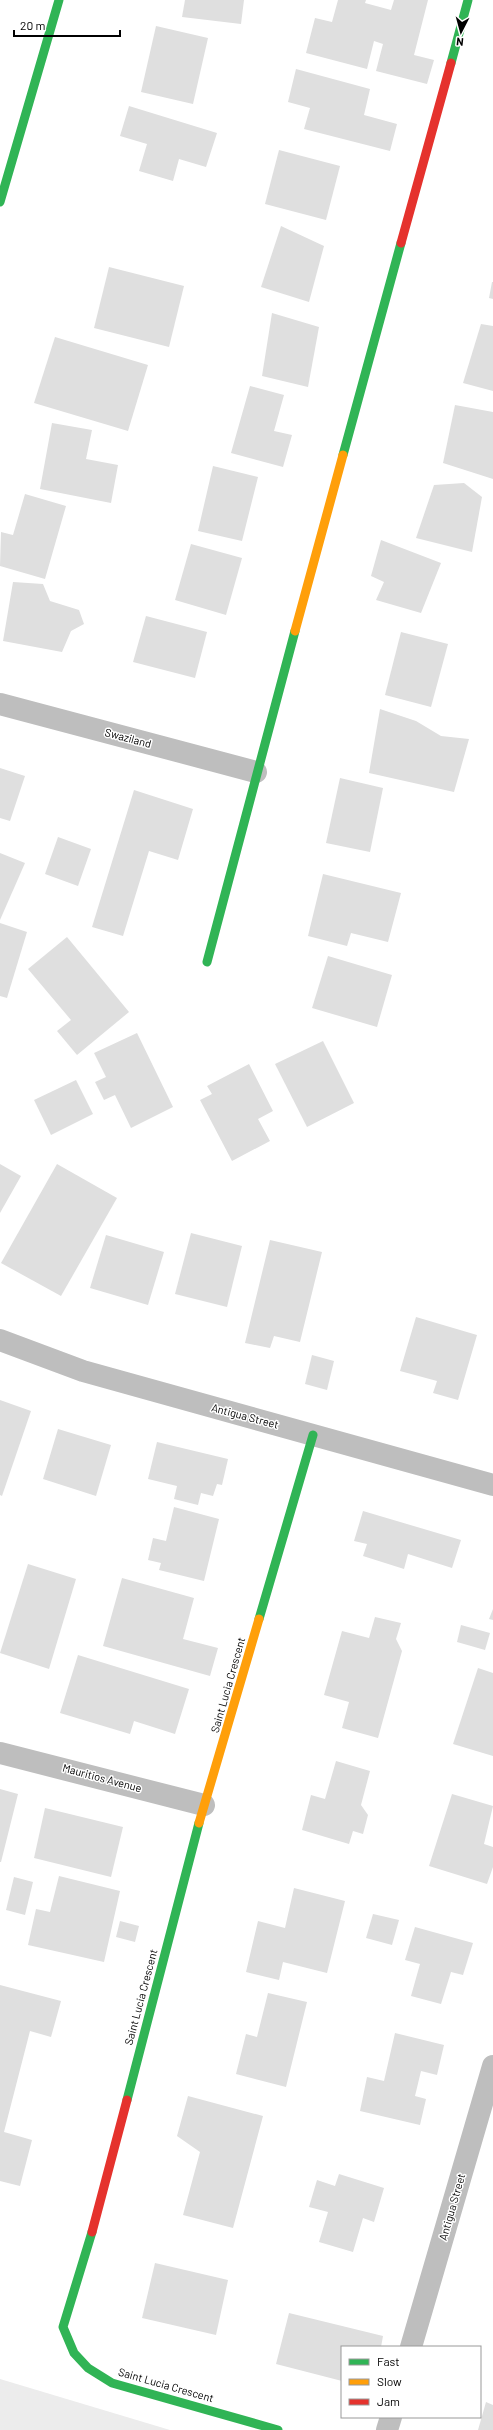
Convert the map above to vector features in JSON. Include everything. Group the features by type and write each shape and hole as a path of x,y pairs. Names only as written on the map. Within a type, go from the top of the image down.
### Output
{"street":[{"path":"0,202 59,0"},
{"path":"207,962 256,772 468,0"},
{"name":"Swaziland","path":"0,704 256,772"},
{"name":"Antigua Street","path":"0,1340 83,1371 493,1485"},
{"name":"Saint Lucia Crescent","path":"278,2430 112,2383 88,2368 74,2353 63,2327 97,2214 204,1806 313,1435"},
{"name":"Mauritios Avenue","path":"0,1753 204,1806"},
{"name":"Antigua Street","path":"411,2346 493,2066"},
{"path":"387,2430 391,2418"}],"shaded area":[{"path":"0,2379 170,2430 0,2430"}],"building":[{"path":"185,0 244,0 241,24 182,17"},
{"path":"338,0 366,0 365,3 391,10 394,0 428,0 414,55 434,60 427,84 376,71 383,44 374,41 367,69 306,53 315,18 332,22"},
{"path":"156,26 208,38 193,104 141,92"},
{"path":"296,69 370,89 364,115 397,124 390,151 304,129 310,108 288,102"},
{"path":"129,106 217,133 206,167 179,159 173,181 139,171 147,144 120,136"},
{"path":"279,150 340,166 326,220 265,204"},
{"path":"281,226 324,246 309,302 261,287"},
{"path":"109,267 184,286 169,347 94,328"},
{"path":"493,282 493,299 489,298"},
{"path":"272,313 319,327 308,387 262,376"},
{"path":"481,324 493,326 493,391 463,383"},
{"path":"55,337 148,365 128,431 34,403"},
{"path":"250,386 284,395 274,431 292,435 283,467 231,453"},
{"path":"455,405 493,412 493,479 443,463"},
{"path":"52,423 92,430 86,459 118,465 111,503 40,489"},
{"path":"213,466 258,477 242,541 198,531"},
{"path":"464,483 482,497 472,552 416,538 434,485"},
{"path":"25,494 66,506 45,579 0,566 1,532 13,535"},
{"path":"381,540 441,563 421,613 376,600 384,582 371,576"},
{"path":"191,544 242,558 226,615 175,600"},
{"path":"13,582 43,584 50,601 79,610 84,624 71,631 62,652 3,641"},
{"path":"146,616 207,632 195,678 133,662"},
{"path":"401,632 448,644 431,707 385,695"},
{"path":"380,709 416,721 441,736 469,739 454,792 369,773"},
{"path":"0,768 25,776 10,821 0,818"},
{"path":"340,778 383,788 370,852 326,843"},
{"path":"134,790 193,809 178,860 149,851 123,936 92,927"},
{"path":"58,837 91,849 78,886 45,874"},
{"path":"0,853 25,863 0,920"},
{"path":"323,874 401,893 388,942 351,933 347,946 308,936"},
{"path":"0,923 27,932 7,998 0,996"},
{"path":"67,937 129,1012 77,1055 57,1031 71,1020 28,969"},
{"path":"328,956 392,975 377,1027 312,1008"},
{"path":"137,1033 173,1107 131,1128 115,1095 104,1100 95,1082 106,1077 94,1053"},
{"path":"323,1041 354,1103 307,1127 275,1064"},
{"path":"249,1064 273,1111 258,1119 270,1141 232,1161 200,1100 212,1094 207,1086"},
{"path":"76,1080 93,1114 51,1135 34,1100"},
{"path":"0,1164 21,1176 0,1213"},
{"path":"57,1164 117,1198 61,1296 1,1263"},
{"path":"191,1233 242,1246 227,1307 175,1294"},
{"path":"106,1235 164,1252 148,1305 90,1288"},
{"path":"270,1240 322,1252 300,1342 274,1336 270,1348 245,1343"},
{"path":"416,1317 477,1335 458,1400 433,1393 437,1381 400,1371"},
{"path":"312,1355 334,1361 327,1390 305,1384"},
{"path":"0,1400 31,1411 2,1496 0,1495"},
{"path":"58,1429 111,1445 96,1496 43,1479"},
{"path":"157,1442 228,1459 222,1485 217,1484 213,1496 201,1493 198,1505 174,1499 177,1486 148,1479"},
{"path":"174,1507 219,1519 204,1581 159,1570 161,1563 148,1560 153,1538 166,1541"},
{"path":"363,1511 461,1540 452,1568 408,1554 404,1569 363,1556 367,1544 354,1541"},
{"path":"28,1564 76,1579 49,1669 0,1653"},
{"path":"122,1578 194,1598 183,1639 218,1648 210,1676 103,1646"},
{"path":"493,1609 493,1620 489,1619"},
{"path":"375,1617 401,1623 396,1639 402,1651 378,1738 342,1728 349,1702 324,1695 342,1631 369,1638"},
{"path":"461,1625 490,1633 485,1650 457,1642"},
{"path":"78,1655 189,1689 175,1734 134,1721 130,1734 60,1713"},
{"path":"478,1668 493,1673 493,1756 453,1744"},
{"path":"336,1761 370,1771 361,1805 368,1815 363,1834 353,1831 349,1844 302,1830 311,1795 325,1799"},
{"path":"0,1789 18,1794 1,1862 0,1862"},
{"path":"452,1794 493,1806 484,1844 493,1847 493,1867 487,1884 429,1866"},
{"path":"45,1808 123,1827 111,1877 34,1858"},
{"path":"59,1876 120,1891 104,1962 28,1945 36,1909 50,1912"},
{"path":"14,1877 33,1882 25,1915 6,1910"},
{"path":"294,1888 345,1901 327,1973 283,1962 279,1980 246,1972 258,1921 285,1928"},
{"path":"373,1914 399,1920 392,1945 366,1938"},
{"path":"120,1921 139,1926 135,1942 116,1937"},
{"path":"415,1927 473,1943 463,1975 451,1972 441,2004 411,1996 420,1964 405,1960"},
{"path":"0,1985 61,2001 51,2037 30,2031 4,2132 32,2140 20,2186 0,2181"},
{"path":"268,1993 307,2002 286,2087 236,2074 246,2034 257,2037"},
{"path":"395,2033 444,2045 437,2075 421,2071 415,2096 426,2099 420,2125 360,2111 367,2077 384,2081"},
{"path":"188,2096 263,2116 233,2228 183,2215 200,2152 177,2136"},
{"path":"339,2174 384,2188 374,2222 363,2218 353,2252 319,2242 328,2212 309,2207 317,2180 335,2186"},
{"path":"155,2263 228,2280 216,2335 142,2318"},
{"path":"289,2313 383,2336 381,2346 341,2346 341,2381 276,2364"},
{"path":"486,2402 493,2405 493,2430 478,2430"}],"traffic: fast":[{"path":"0,202 59,0"},
{"path":"451,63 468,0"},
{"path":"343,455 401,243"},
{"path":"207,962 295,631"},
{"path":"259,1619 313,1435"},
{"path":"127,2100 199,1823"},
{"path":"92,2232 63,2327 74,2353 88,2368 112,2383 278,2430"}],"traffic: slow":[{"path":"295,631 343,455"},
{"path":"199,1823 259,1619"}],"traffic: jam":[{"path":"401,243 451,63"},
{"path":"92,2232 127,2100"}]}
